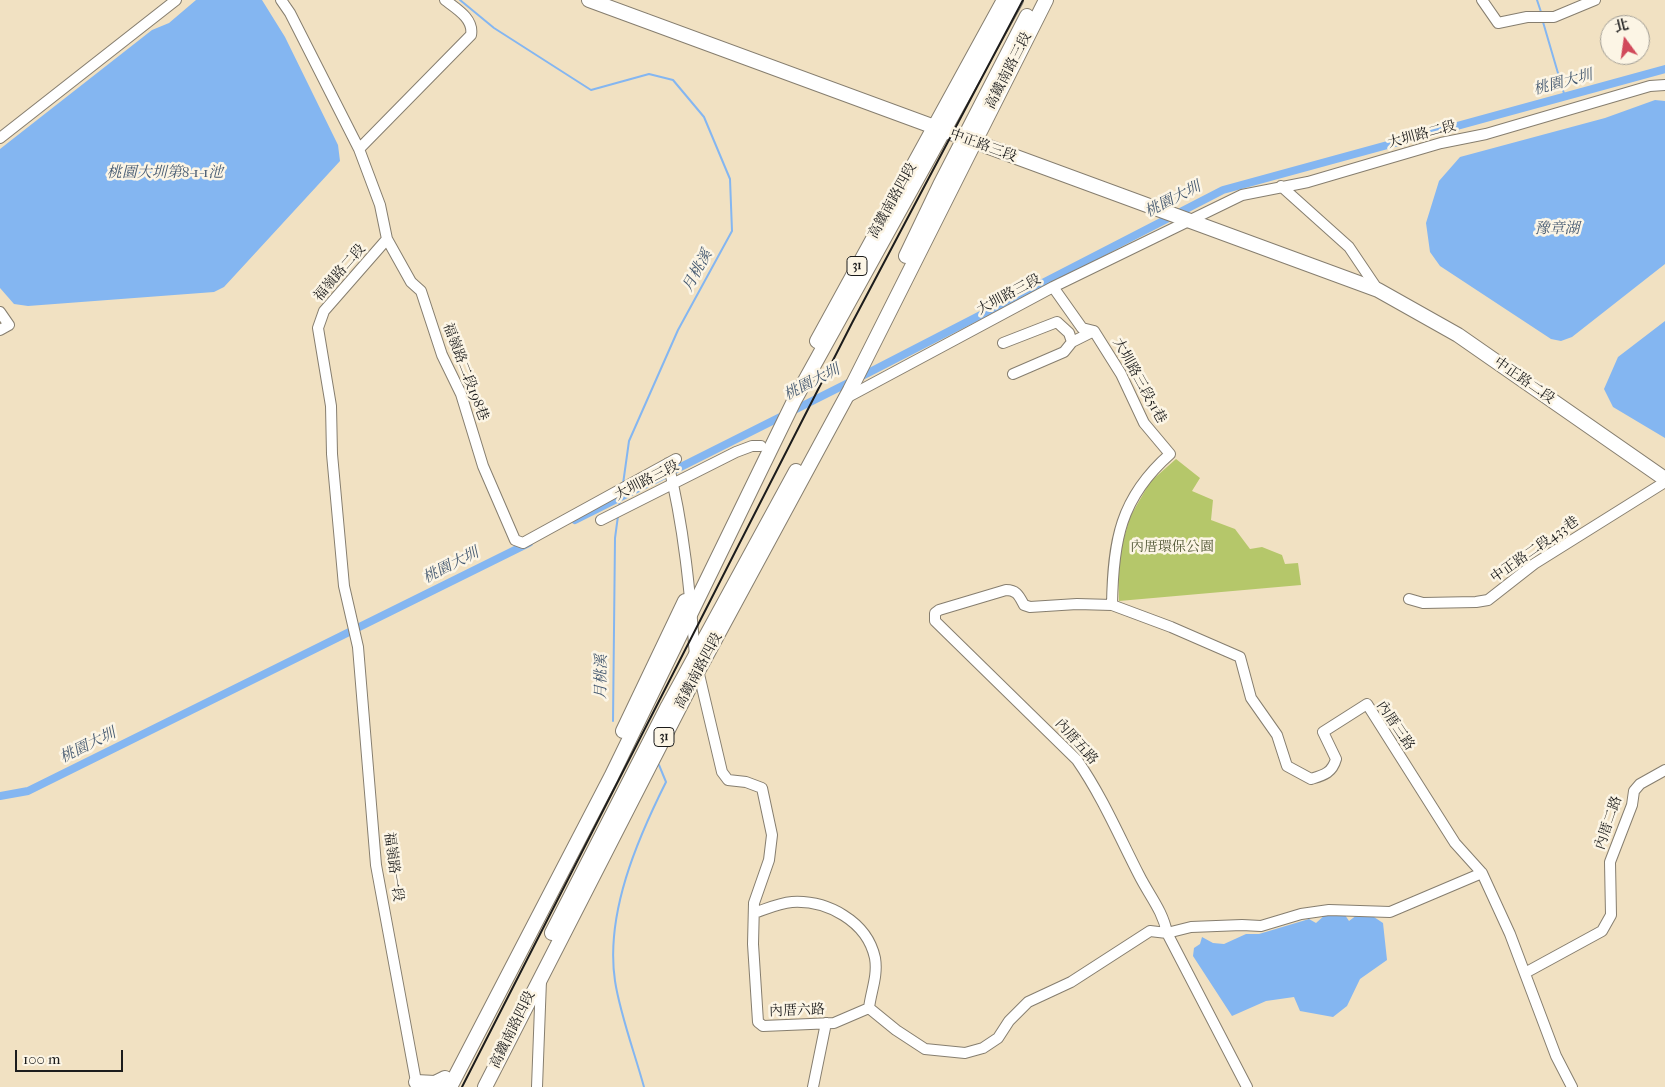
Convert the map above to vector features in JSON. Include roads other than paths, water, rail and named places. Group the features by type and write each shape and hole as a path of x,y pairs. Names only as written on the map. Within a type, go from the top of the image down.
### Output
{"main road":[{"name":"中正路三段","path":"589,0 1378,290"},
{"name":"31","path":"940,129 1004,0"},
{"name":"高鐵南路三段","path":"940,129 1016,0"},
{"name":"高鐵南路三段","path":"969,140 1036,0"},
{"name":"高鐵南路三段","path":"969,140 1046,0"},
{"name":"高鐵南路四段","path":"445,1084 611,777 782,424 940,129"},
{"name":"高鐵南路四段","path":"761,446 781,407 940,129"},
{"name":"31","path":"844,396 860,368 969,140"},
{"name":"31","path":"844,396 847,375 969,140"},
{"name":"中正路二段","path":"1378,290 1458,335 1665,481"},
{"name":"高鐵南路四段","path":"477,1087 575,888 696,656 746,562 844,396"},
{"name":"高鐵南路四段","path":"485,1087 607,846 844,396"},
{"name":"31","path":"445,1084 618,741 761,446"},
{"path":"707,556 730,531"},
{"path":"736,604 746,562"},
{"path":"611,777 618,741"},
{"path":"575,888 598,862 607,846"},
{"path":"417,1085 445,1084"}],"street":[{"path":"0,138 176,0"},
{"path":"280,0 290,13 359,149 380,205 387,239"},
{"path":"359,149 471,36 472,30 469,22 446,0"},
{"path":"1482,0 1498,23 1527,17 1554,17 1595,0"},
{"name":"大圳路二段","path":"1184,219 1242,195 1308,182 1441,143 1486,134 1650,86 1665,85"},
{"path":"1281,186 1349,247 1378,290"},
{"name":"大圳路三段","path":"844,396 1184,219"},
{"name":"福嶺路二段198巷","path":"387,239 411,282 421,291 442,355 461,394 483,466 512,537 523,543"},
{"name":"福嶺路二段","path":"357,645 344,586 332,454 331,406 318,328 324,311 387,239"},
{"name":"大圳路三段51巷","path":"1053,287 1082,328 1094,331 1121,374 1144,423 1170,454 1141,483 1124,516 1113,560 1112,605"},
{"path":"0,312 4,327"},
{"path":"1003,344 1058,322 1069,333 1072,342"},
{"path":"1013,374 1064,352 1072,342 1094,331"},
{"name":"大圳路三段","path":"601,520 673,481 736,452 752,446 761,446"},
{"name":"大圳路三段","path":"523,543 671,462 673,481"},
{"path":"673,481 690,592 698,671"},
{"name":"中正路二段433巷","path":"1409,599 1423,603 1488,600 1534,564 1665,481"},
{"name":"內厝五路","path":"1112,605 1077,604 1030,607 1024,605 1018,594 1012,590 1006,590 939,610 935,613 935,621 1077,760 1092,781 1140,876 1164,917 1167,933 1247,1087"},
{"name":"內厝三路","path":"1112,605 1171,627 1240,657 1251,698 1277,735 1287,766 1303,776 1311,779 1327,774 1333,768 1336,759 1323,732 1367,704 1455,843 1482,873 1525,972 1530,993 1556,1056 1572,1087"},
{"name":"福嶺路一段","path":"357,645 376,865 417,1085"},
{"name":"內厝六路","path":"698,671 722,772 728,780 746,782 762,788 772,835 769,860 754,903 758,1022 763,1026 826,1023 840,1021 869,1008"},
{"name":"內厝二路","path":"1525,972 1602,930 1612,915 1610,862 1632,805 1634,791 1640,784 1665,770"},
{"path":"754,913 793,902 830,907 850,919 870,943 875,960 876,980 869,1008 896,1030 924,1049 965,1053 983,1048 998,1038 1010,1021 1028,1002 1071,982 1150,931 1167,933 1191,927 1261,926 1301,914 1329,910 1390,912 1482,873"},
{"path":"537,1087 541,974"},
{"path":"813,1087 826,1023"}],"water":[{"name":"桃園大圳第8-1-1池","path":"196,0 262,0 285,37 338,145 340,161 224,287 214,292 28,306 14,304 0,288 0,149 152,30 169,23"},
{"name":"豫章湖","path":"1655,100 1665,101 1665,264 1572,337 1561,341 1551,339 1440,266 1430,252 1426,223 1439,181 1460,157 1605,118"},
{"path":"1665,321 1665,438 1613,407 1604,389 1618,357"},
{"path":"1341,909 1349,921 1357,915 1374,917 1383,923 1387,960 1360,979 1347,1006 1333,1017 1300,1011 1294,997 1266,1001 1232,1016 1193,956 1194,948 1200,944 1202,937 1213,943 1224,944 1246,934 1259,934 1309,919 1316,923 1325,915"}],"waterway":[{"name":"月桃溪","path":"460,0 494,28 591,90 649,74 673,80 704,117 730,179 732,231 678,330 629,441 623,484"},
{"path":"1537,0 1541,12"},
{"path":"1543,22 1565,97"},
{"name":"桃園大圳","path":"575,520 868,373 1223,190 1665,69"},
{"name":"月桃溪","path":"619,506 621,494"},
{"name":"月桃溪","path":"613,721 615,538 618,516"},
{"name":"桃園大圳","path":"0,796 28,791 529,543"},
{"name":"月桃溪","path":"644,1087 620,1007 613,956 619,904 626,878 644,828 666,782 659,765"}],"railway":[{"path":"462,1087 852,323 1023,0"}],"park label":[{"name":"內厝環保公園","path":"1172,548"}]}
